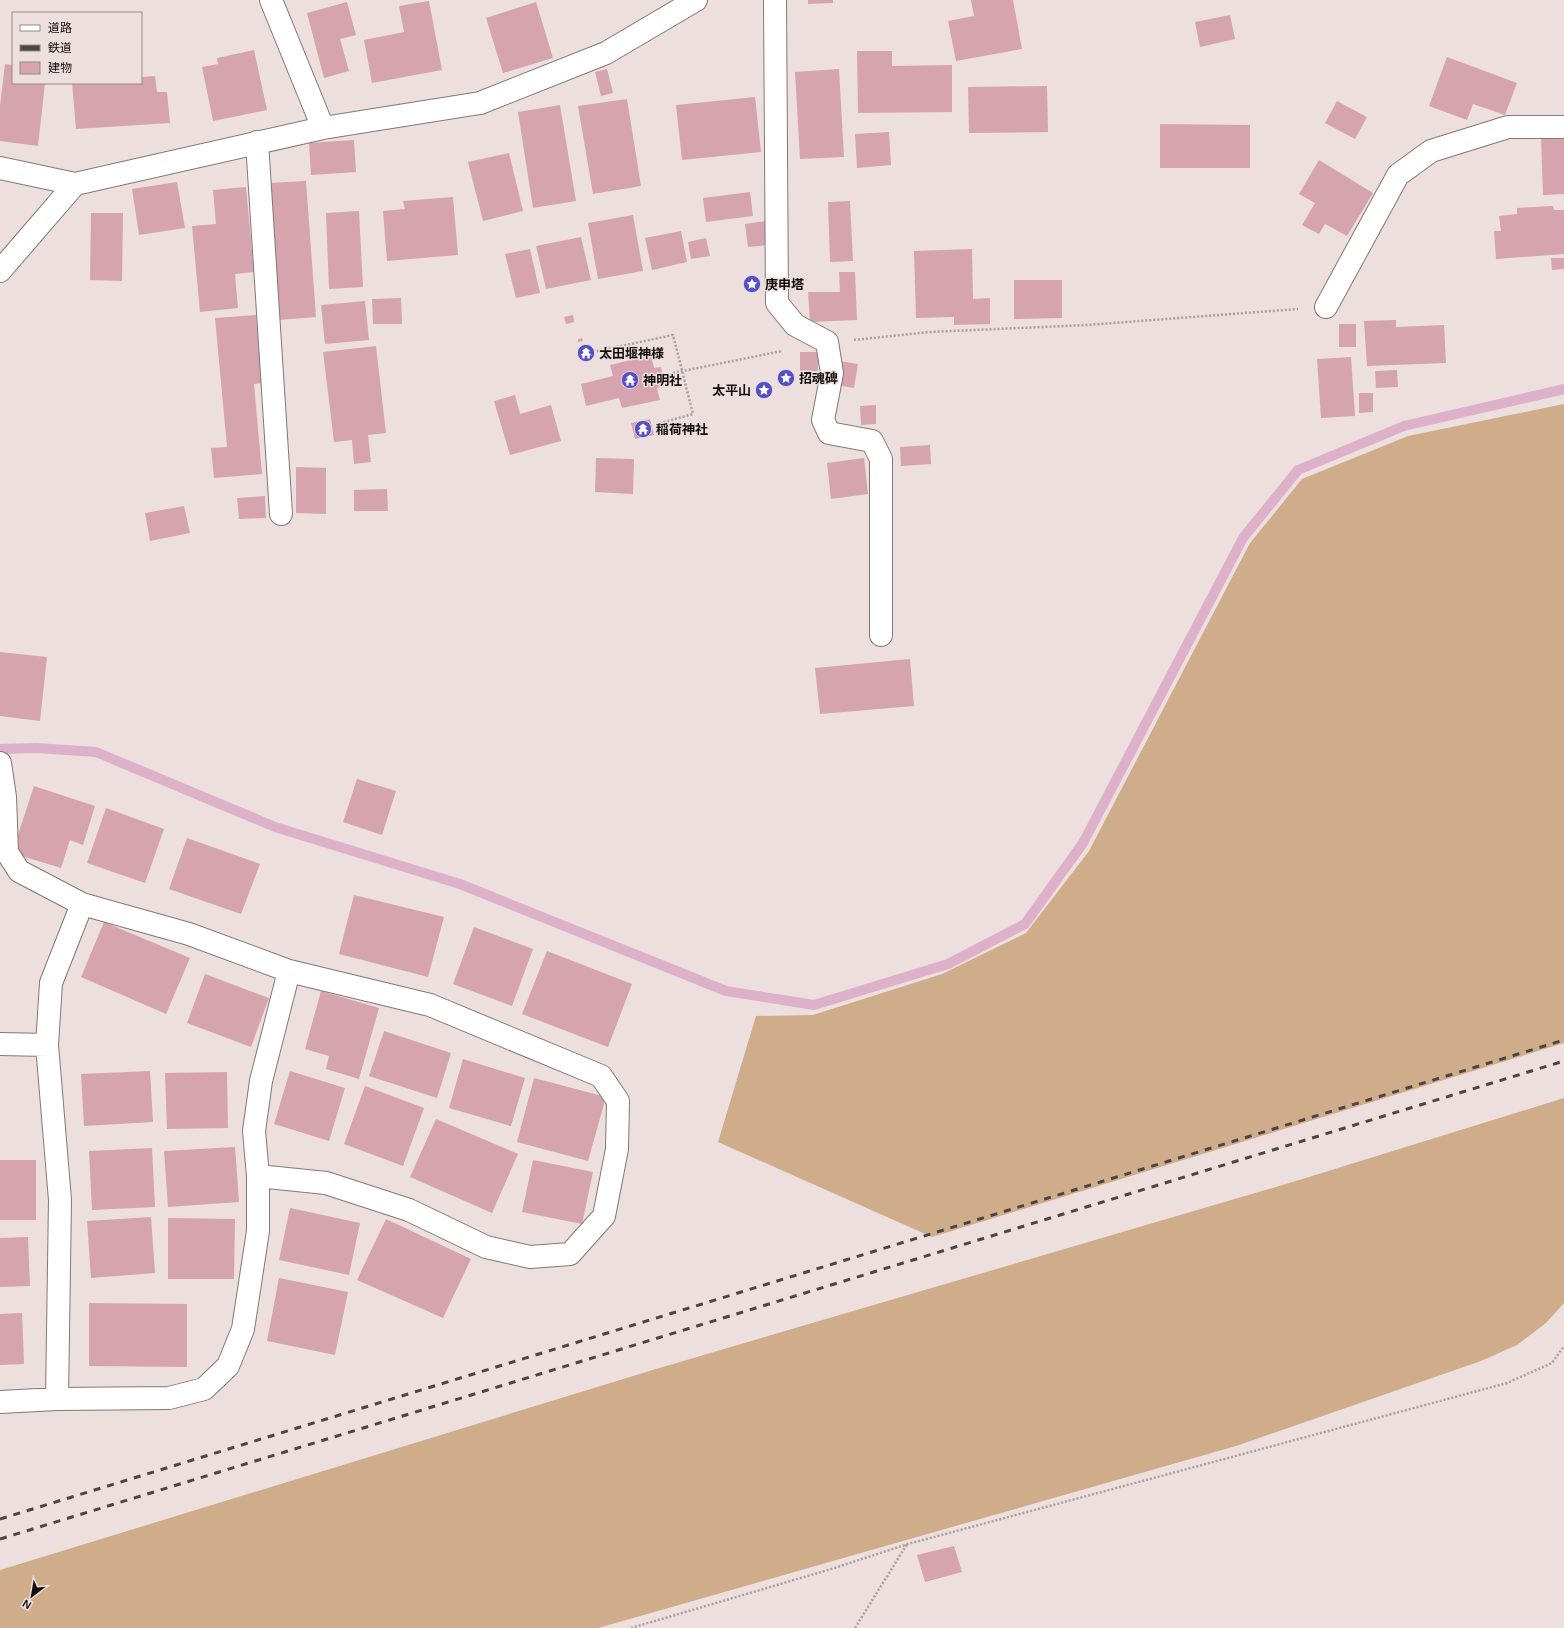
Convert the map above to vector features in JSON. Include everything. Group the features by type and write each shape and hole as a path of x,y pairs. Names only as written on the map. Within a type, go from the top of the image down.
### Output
{"street":[{"path":"271,0 323,128"},
{"path":"0,168 75,184 323,128 480,103 606,53 696,0"},
{"path":"775,0 777,303 795,325 827,342 832,373 824,420 829,433 872,441 881,459 882,635"},
{"path":"1326,307 1398,176 1431,152 1508,128 1564,127"},
{"path":"257,142 281,514"},
{"path":"0,271 75,184"},
{"path":"0,767 5,797 7,852 19,871 82,904 189,934 289,970 430,1005 601,1076 618,1101 617,1149 604,1216 570,1254 530,1257 486,1247 409,1210 326,1183 258,1176"},
{"path":"57,1399 60,1200 47,1045 51,982 82,904"},
{"path":"0,1402 57,1399 169,1398 204,1389 228,1366 243,1329 258,1231 258,1176 254,1131 260,1088 289,970"},
{"path":"0,1044 47,1045"}],"path":[{"path":"673,373 827,342 929,332 1087,325 1326,307"},
{"path":"594,352 673,334 692,414 657,424"},
{"path":"631,1628 828,1570 908,1544 1507,1383 1552,1363 1564,1346"},
{"path":"855,1628 908,1544"}],"shaded area":[{"path":"1564,404 1564,1043 932,1237 718,1142 756,1016 813,1015 942,974 1026,933 1089,851 1250,543 1302,479 1408,436"},
{"path":"1564,1098 1564,1303 1546,1323 1517,1345 1481,1361 1236,1446 598,1628 0,1628 0,1570 656,1369 1296,1181"}],"building":[{"path":"808,0 833,0 833,3 808,4"},
{"path":"971,0 1013,0 1022,49 956,61 948,21 974,16"},
{"path":"429,1 442,70 372,83 364,40 404,32 399,6"},
{"path":"347,2 356,35 340,39 349,71 324,78 307,13"},
{"path":"536,2 553,58 503,73 486,18"},
{"path":"1230,15 1235,39 1200,47 1195,22"},
{"path":"254,50 267,110 213,121 202,67 218,64 217,58"},
{"path":"857,51 892,51 892,66 952,65 952,112 858,113"},
{"path":"1447,57 1517,83 1505,115 1473,104 1467,120 1429,106"},
{"path":"5,64 12,65 12,84 45,84 38,146 0,141 0,106"},
{"path":"607,69 613,93 601,96 595,72"},
{"path":"839,69 844,157 800,159 795,72"},
{"path":"155,76 157,92 167,92 170,123 76,129 72,84 142,84 142,77"},
{"path":"1047,86 1048,132 969,133 968,87"},
{"path":"755,97 761,152 682,160 676,105"},
{"path":"627,99 641,186 593,194 578,106"},
{"path":"1337,101 1367,117 1355,139 1325,123"},
{"path":"560,105 576,201 533,208 518,112"},
{"path":"1160,124 1250,125 1250,168 1160,168"},
{"path":"889,132 891,165 857,168 855,134"},
{"path":"1564,136 1564,194 1543,195 1541,137"},
{"path":"354,140 356,172 311,175 309,143"},
{"path":"509,153 523,211 483,221 468,162"},
{"path":"1319,160 1373,193 1347,236 1325,224 1319,234 1302,225 1315,203 1299,194"},
{"path":"306,181 316,317 279,320 269,183"},
{"path":"177,182 185,228 139,235 132,189"},
{"path":"246,187 254,272 235,274 238,308 200,312 192,226 216,224 213,190"},
{"path":"750,192 753,216 706,222 703,198"},
{"path":"453,197 458,255 387,261 383,211 405,209 403,201"},
{"path":"850,201 853,261 830,262 828,202"},
{"path":"1553,206 1554,210 1564,210 1564,254 1496,259 1494,231 1501,231 1499,216 1517,214 1517,208"},
{"path":"359,211 363,287 329,289 326,213"},
{"path":"91,213 123,213 122,281 90,280"},
{"path":"633,215 643,271 598,279 588,223"},
{"path":"765,221 768,245 748,247 745,224"},
{"path":"681,231 687,262 652,270 645,238"},
{"path":"581,237 591,280 546,289 536,246"},
{"path":"706,238 710,256 691,259 688,242"},
{"path":"530,249 540,293 516,298 505,254"},
{"path":"972,249 973,299 990,298 990,324 954,325 954,317 916,318 914,251"},
{"path":"1551,258 1564,258 1564,269 1552,270"},
{"path":"839,272 855,272 857,320 810,322 808,292 840,292"},
{"path":"1014,280 1062,280 1062,318 1014,319"},
{"path":"401,298 402,324 373,324 372,299"},
{"path":"365,301 369,340 325,344 321,305"},
{"path":"256,315 262,383 254,384 262,474 214,478 211,448 227,447 215,318"},
{"path":"573,315 574,322 566,324 564,317"},
{"path":"1396,320 1396,327 1444,325 1446,363 1367,366 1364,321"},
{"path":"1339,324 1356,324 1356,347 1339,347"},
{"path":"582,338 583,341 578,342 578,339"},
{"path":"376,346 386,433 368,435 371,462 354,464 352,440 334,442 323,352"},
{"name":"太田堰神様","path":"589,348 591,356 582,358 580,351"},
{"path":"800,352 818,352 818,371 800,371"},
{"name":"神明社","path":"651,355 654,368 661,367 665,386 657,388 660,400 622,408 619,398 586,406 581,384 613,376 610,365"},
{"path":"1351,357 1355,416 1321,418 1317,359"},
{"path":"840,361 858,364 854,388 836,385"},
{"path":"1397,370 1398,387 1376,388 1375,371"},
{"path":"1359,393 1373,393 1373,412 1359,413"},
{"path":"515,395 520,414 551,405 561,441 510,455 494,401"},
{"path":"876,405 876,424 861,425 860,406"},
{"name":"稲荷神社","path":"650,419 654,435 635,439 631,423"},
{"path":"930,445 931,464 901,466 900,447"},
{"path":"596,458 634,459 633,494 595,492"},
{"path":"864,458 868,494 831,499 827,463"},
{"path":"296,467 326,468 326,514 296,513"},
{"path":"387,489 388,511 354,511 354,490"},
{"path":"265,496 266,518 239,519 237,498"},
{"path":"184,506 190,533 150,541 145,513"},
{"path":"0,652 47,657 40,721 0,716"},
{"path":"910,659 914,706 820,714 815,668"},
{"path":"357,779 396,791 382,835 343,822"},
{"path":"34,786 95,806 83,845 70,840 61,868 12,853"},
{"path":"106,808 164,829 145,883 87,863"},
{"path":"187,838 260,864 241,914 169,889"},
{"path":"354,895 444,917 428,977 339,954"},
{"path":"104,922 190,958 166,1014 81,977"},
{"path":"474,927 533,949 512,1006 453,984"},
{"path":"547,951 632,984 608,1047 522,1014"},
{"path":"205,974 269,998 251,1047 187,1023"},
{"path":"321,991 379,1008 359,1079 326,1069 329,1056 305,1049"},
{"path":"384,1031 451,1053 437,1098 369,1076"},
{"path":"463,1059 525,1078 511,1126 449,1108"},
{"path":"150,1071 153,1122 84,1126 81,1074"},
{"path":"290,1071 345,1088 329,1141 274,1124"},
{"path":"227,1072 228,1128 167,1129 165,1073"},
{"path":"534,1078 606,1097 588,1161 517,1142"},
{"path":"365,1086 424,1108 403,1166 344,1144"},
{"path":"436,1119 518,1154 492,1213 410,1177"},
{"path":"235,1147 239,1202 168,1207 164,1151"},
{"path":"152,1148 155,1207 92,1210 89,1151"},
{"path":"0,1160 36,1160 36,1220 0,1220"},
{"path":"533,1160 593,1172 582,1224 522,1212"},
{"path":"290,1208 360,1223 349,1275 279,1260"},
{"path":"151,1217 155,1273 91,1278 87,1221"},
{"path":"168,1218 235,1219 234,1279 168,1279"},
{"path":"386,1219 471,1259 443,1318 357,1280"},
{"path":"28,1237 30,1286 0,1287 0,1238"},
{"path":"279,1278 348,1292 335,1355 267,1341"},
{"path":"89,1303 187,1304 187,1367 89,1366"},
{"path":"22,1313 24,1364 0,1365 0,1314"},
{"path":"954,1546 962,1572 925,1582 917,1555"}],"waterway":[{"path":"0,749 36,748 96,752 275,827 460,884 726,991 814,1005 948,964 1025,924 1083,843 1243,538 1298,470 1404,426 1564,389"}],"railway":[{"path":"0,1519 1564,1040"},
{"path":"0,1539 1564,1061"}],"place":[{"name":"庚申塔","path":"752,284"},
{"name":"太田堰神様","path":"586,353"},
{"name":"招魂碑","path":"786,378"},
{"name":"神明社","path":"630,380"},
{"name":"太平山","path":"764,390"},
{"name":"稲荷神社","path":"643,429"}]}
